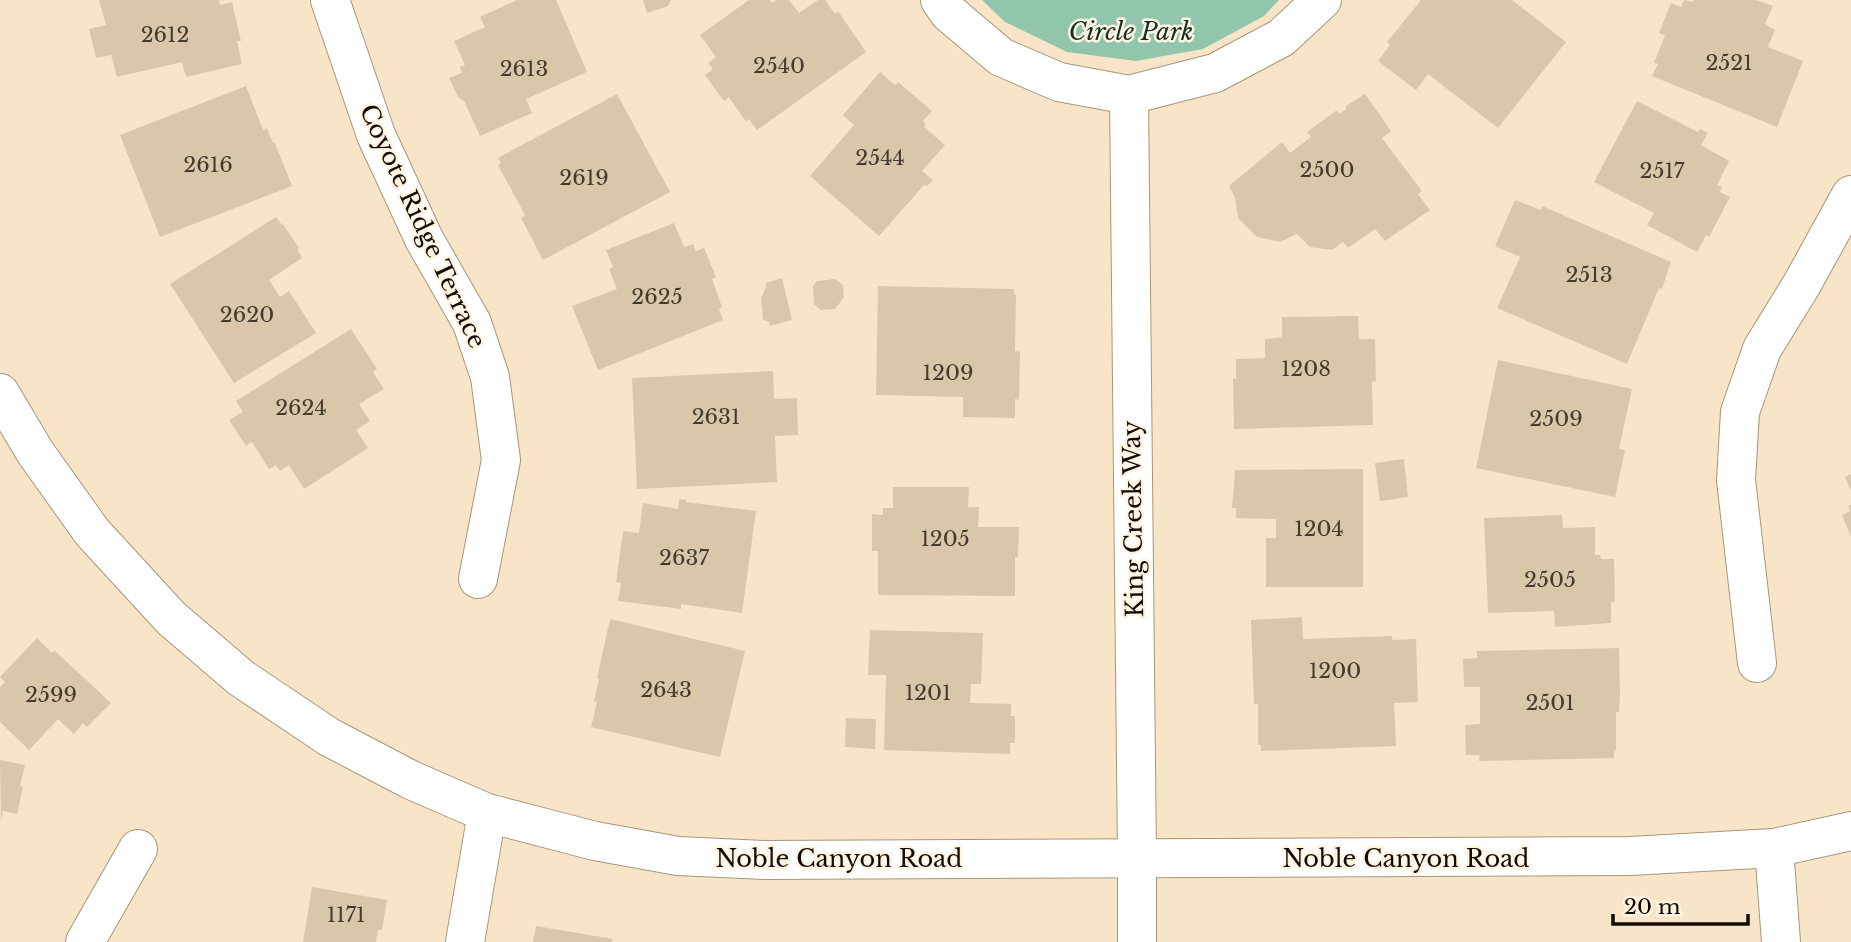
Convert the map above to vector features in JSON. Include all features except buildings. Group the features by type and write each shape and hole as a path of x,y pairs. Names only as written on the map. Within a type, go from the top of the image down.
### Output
{"street":[{"name":"Coyote Ridge Terrace","path":"330,0 376,135 424,239 472,323 490,377 501,460 478,579"},
{"path":"940,0 949,13 1001,57 1059,82 1129,95 1214,74 1281,38 1322,0"},
{"name":"King Creek Way","path":"1129,95 1138,942"},
{"path":"1757,663 1736,480 1740,412 1762,349 1802,284 1851,195"},
{"name":"Noble Canyon Road","path":"0,393 36,452 92,532 171,618 242,678 329,737 411,780 487,813 595,841 678,856 766,860 1630,856 1774,848 1851,831"},
{"path":"465,942 487,813"},
{"path":"1774,848 1781,942"},
{"path":"85,942 138,849"}],"green space":[{"name":"Circle Park","path":"982,0 1279,0 1264,16 1203,49 1136,61 1067,52 1005,22"}]}
